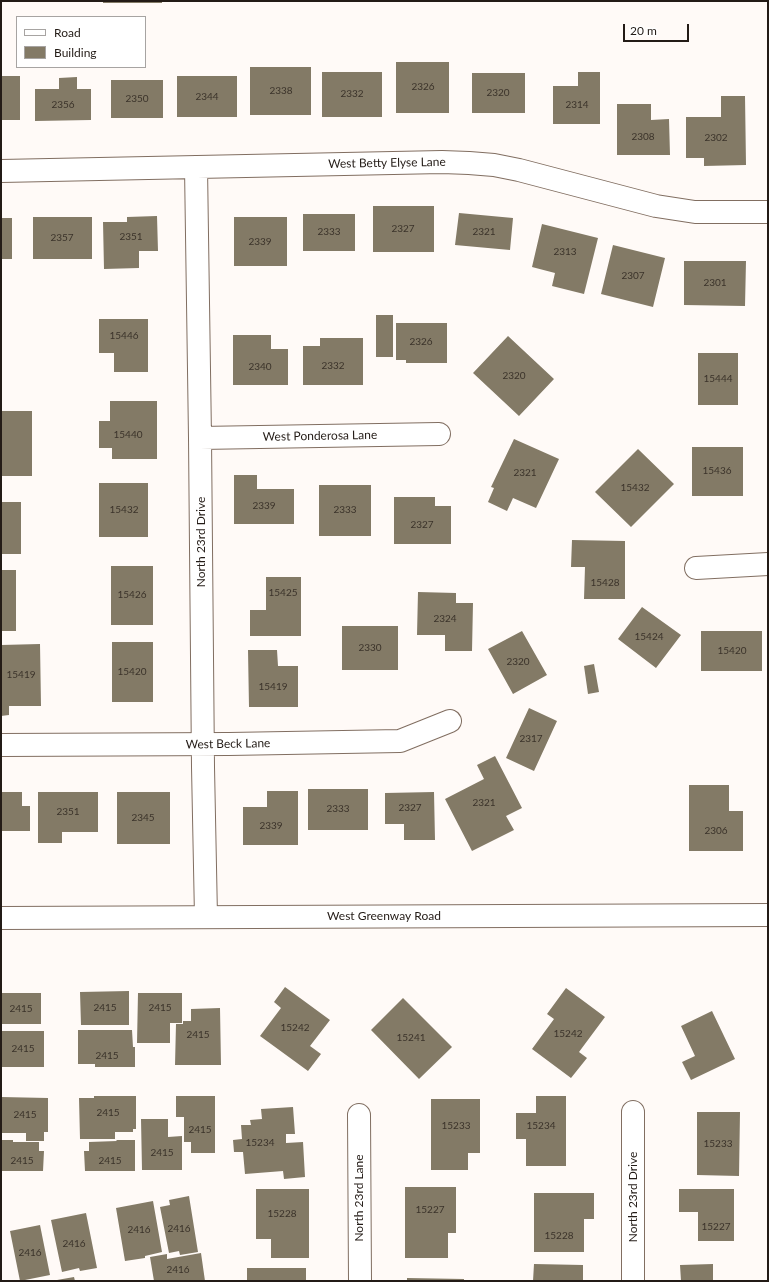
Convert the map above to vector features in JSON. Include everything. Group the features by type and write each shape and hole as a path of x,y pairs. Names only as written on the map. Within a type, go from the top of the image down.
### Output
{"street":[{"name":"West Betty Elyse Lane","path":"1,171 434,162 475,163 519,170 656,206 695,212 768,212"},
{"name":"North 23rd Drive","path":"196,167 206,917"},
{"name":"West Ponderosa Lane","path":"200,438 440,434"},
{"path":"696,568 768,564"},
{"name":"West Beck Lane","path":"1,745 400,741 450,721"},
{"name":"West Greenway Road","path":"1,918 768,915"},
{"name":"North 23rd Drive","path":"633,1112 633,1281"},
{"name":"North 23rd Lane","path":"359,1115 360,1281"}],"building":[{"path":"103,1 162,1 162,3 103,3"},
{"path":"396,62 449,62 449,113 396,113"},
{"path":"250,67 311,67 311,115 250,115"},
{"path":"322,72 382,72 382,117 322,117"},
{"path":"578,72 600,72 600,124 553,124 553,86 578,86"},
{"path":"472,73 525,73 525,113 472,113"},
{"path":"1,76 20,76 20,120 1,120"},
{"path":"177,76 237,76 237,117 177,117"},
{"path":"77,77 77,89 91,89 91,120 35,121 35,89 59,89 59,78"},
{"path":"111,80 163,80 163,118 111,118"},
{"path":"721,96 745,96 746,165 704,166 704,158 686,158 686,117 721,117"},
{"path":"617,104 651,104 651,120 669,119 670,155 617,155"},
{"path":"373,206 434,206 434,252 373,252"},
{"path":"459,213 513,218 510,250 455,245"},
{"path":"303,214 355,214 355,251 303,251"},
{"path":"157,216 158,251 139,251 139,268 104,269 103,222 127,222 127,217"},
{"path":"33,217 92,217 92,259 33,259"},
{"path":"234,217 287,217 287,266 234,266"},
{"path":"1,218 12,218 12,259 1,259"},
{"path":"542,224 598,238 584,294 552,286 555,273 532,267"},
{"path":"613,245 665,258 653,307 601,294"},
{"path":"684,261 746,261 745,306 684,305"},
{"path":"376,315 393,315 393,357 376,357"},
{"path":"99,319 148,319 148,372 114,372 114,353 99,353"},
{"path":"396,323 447,323 447,363 406,363 406,360 396,360"},
{"path":"233,335 271,335 271,349 288,349 288,385 233,385"},
{"path":"508,336 554,379 519,416 473,373"},
{"path":"320,338 363,338 363,385 303,385 303,346 320,346"},
{"path":"698,353 738,353 738,405 698,405"},
{"path":"110,401 157,401 157,459 112,459 112,448 99,448 99,421 110,421"},
{"path":"1,411 32,411 32,476 1,476"},
{"path":"514,439 559,459 536,508 513,498 507,511 488,502 494,488 491,487"},
{"path":"692,447 743,447 743,496 692,496"},
{"path":"638,449 674,484 631,527 595,492"},
{"path":"234,475 257,475 257,489 294,489 294,524 234,524"},
{"path":"99,483 148,483 148,537 99,537"},
{"path":"319,485 371,485 371,536 319,536"},
{"path":"394,497 435,497 435,506 451,506 451,544 394,544"},
{"path":"1,502 21,502 21,554 1,554"},
{"path":"572,540 625,541 625,599 584,599 585,567 571,567"},
{"path":"111,566 153,566 153,625 111,625"},
{"path":"1,570 16,570 16,631 1,631"},
{"path":"266,577 301,577 301,636 250,636 250,610 266,610"},
{"path":"418,592 456,593 456,603 473,603 472,651 445,651 445,635 417,635"},
{"path":"642,607 681,635 656,668 618,639"},
{"path":"342,626 398,626 398,670 342,670"},
{"path":"522,631 547,675 513,694 488,649"},
{"path":"701,631 762,631 762,671 701,671"},
{"path":"112,642 153,642 153,702 112,702"},
{"path":"40,644 41,706 9,706 9,715 1,716 1,645"},
{"path":"248,650 277,650 278,666 298,666 298,707 249,707"},
{"path":"594,664 599,692 588,694 584,666"},
{"path":"529,708 557,721 534,771 506,758"},
{"path":"495,756 522,808 506,816 514,830 472,851 445,799 484,779 477,765"},
{"path":"689,785 729,785 729,811 743,811 743,851 689,851"},
{"path":"308,789 368,789 368,830 308,830"},
{"path":"267,791 298,791 298,845 243,845 243,807 267,807"},
{"path":"1,792 22,792 22,806 30,806 30,831 1,831"},
{"path":"38,792 98,792 98,832 62,832 62,843 38,843"},
{"path":"117,792 170,792 170,844 117,844"},
{"path":"434,792 435,840 404,840 404,824 385,824 385,793"},
{"path":"285,987 330,1020 310,1046 321,1054 308,1071 260,1036 281,1008 274,1002"},
{"path":"566,988 605,1017 579,1052 587,1058 571,1078 532,1049 554,1019 547,1014"},
{"path":"129,991 129,1025 81,1025 80,992"},
{"path":"1,993 41,993 41,1024 1,1024"},
{"path":"138,993 182,993 182,1023 170,1023 170,1043 137,1043"},
{"path":"403,998 452,1047 419,1079 371,1030"},
{"path":"220,1008 221,1065 175,1065 176,1024 183,1024 183,1021 191,1021 191,1009"},
{"path":"712,1011 735,1059 691,1080 682,1062 695,1056 681,1026"},
{"path":"78,1030 132,1030 133,1047 135,1047 135,1067 95,1067 95,1064 78,1064"},
{"path":"1,1031 44,1031 44,1067 1,1067"},
{"path":"94,1096 136,1096 136,1129 133,1129 133,1132 115,1132 115,1139 80,1139 79,1098 94,1098"},
{"path":"176,1096 215,1096 215,1153 191,1153 191,1142 184,1142 184,1117 176,1117"},
{"path":"536,1096 566,1096 566,1166 526,1166 526,1139 516,1139 516,1113 536,1113"},
{"path":"1,1097 48,1098 48,1132 44,1132 44,1141 26,1141 26,1133 1,1133"},
{"path":"431,1099 480,1099 480,1153 468,1153 468,1170 431,1170"},
{"path":"293,1107 295,1134 286,1134 286,1143 303,1142 305,1177 284,1179 283,1171 245,1174 243,1152 234,1152 233,1140 242,1139 241,1125 251,1125 250,1120 262,1119 261,1109"},
{"path":"697,1112 740,1112 739,1176 697,1175"},
{"path":"141,1119 168,1119 168,1137 182,1136 182,1170 142,1170"},
{"path":"1,1140 13,1140 13,1142 39,1142 39,1151 44,1151 43,1171 1,1171"},
{"path":"116,1140 135,1140 135,1171 85,1171 84,1151 89,1151 89,1142 117,1141"},
{"path":"405,1187 456,1187 456,1233 448,1233 448,1258 405,1258"},
{"path":"256,1189 309,1189 309,1258 271,1258 271,1239 256,1239"},
{"path":"679,1189 734,1189 734,1241 698,1241 698,1212 679,1212"},
{"path":"534,1193 594,1193 594,1219 584,1219 584,1252 534,1252"},
{"path":"189,1196 198,1252 180,1255 179,1251 169,1253 160,1207 170,1205 169,1200"},
{"path":"153,1201 162,1252 145,1256 145,1258 125,1261 116,1208"},
{"path":"86,1213 97,1268 80,1271 79,1268 62,1272 51,1220"},
{"path":"40,1225 50,1275 20,1281 10,1231"},
{"path":"201,1253 205,1281 154,1281 150,1257 167,1254 167,1259"},
{"path":"534,1264 583,1265 583,1281 533,1281"},
{"path":"713,1264 713,1281 681,1281 680,1265"},
{"path":"247,1268 306,1268 306,1281 247,1281"},
{"path":"74,1277 75,1281 57,1281 57,1280"},
{"path":"407,1278 464,1279 464,1281 407,1281"}]}
